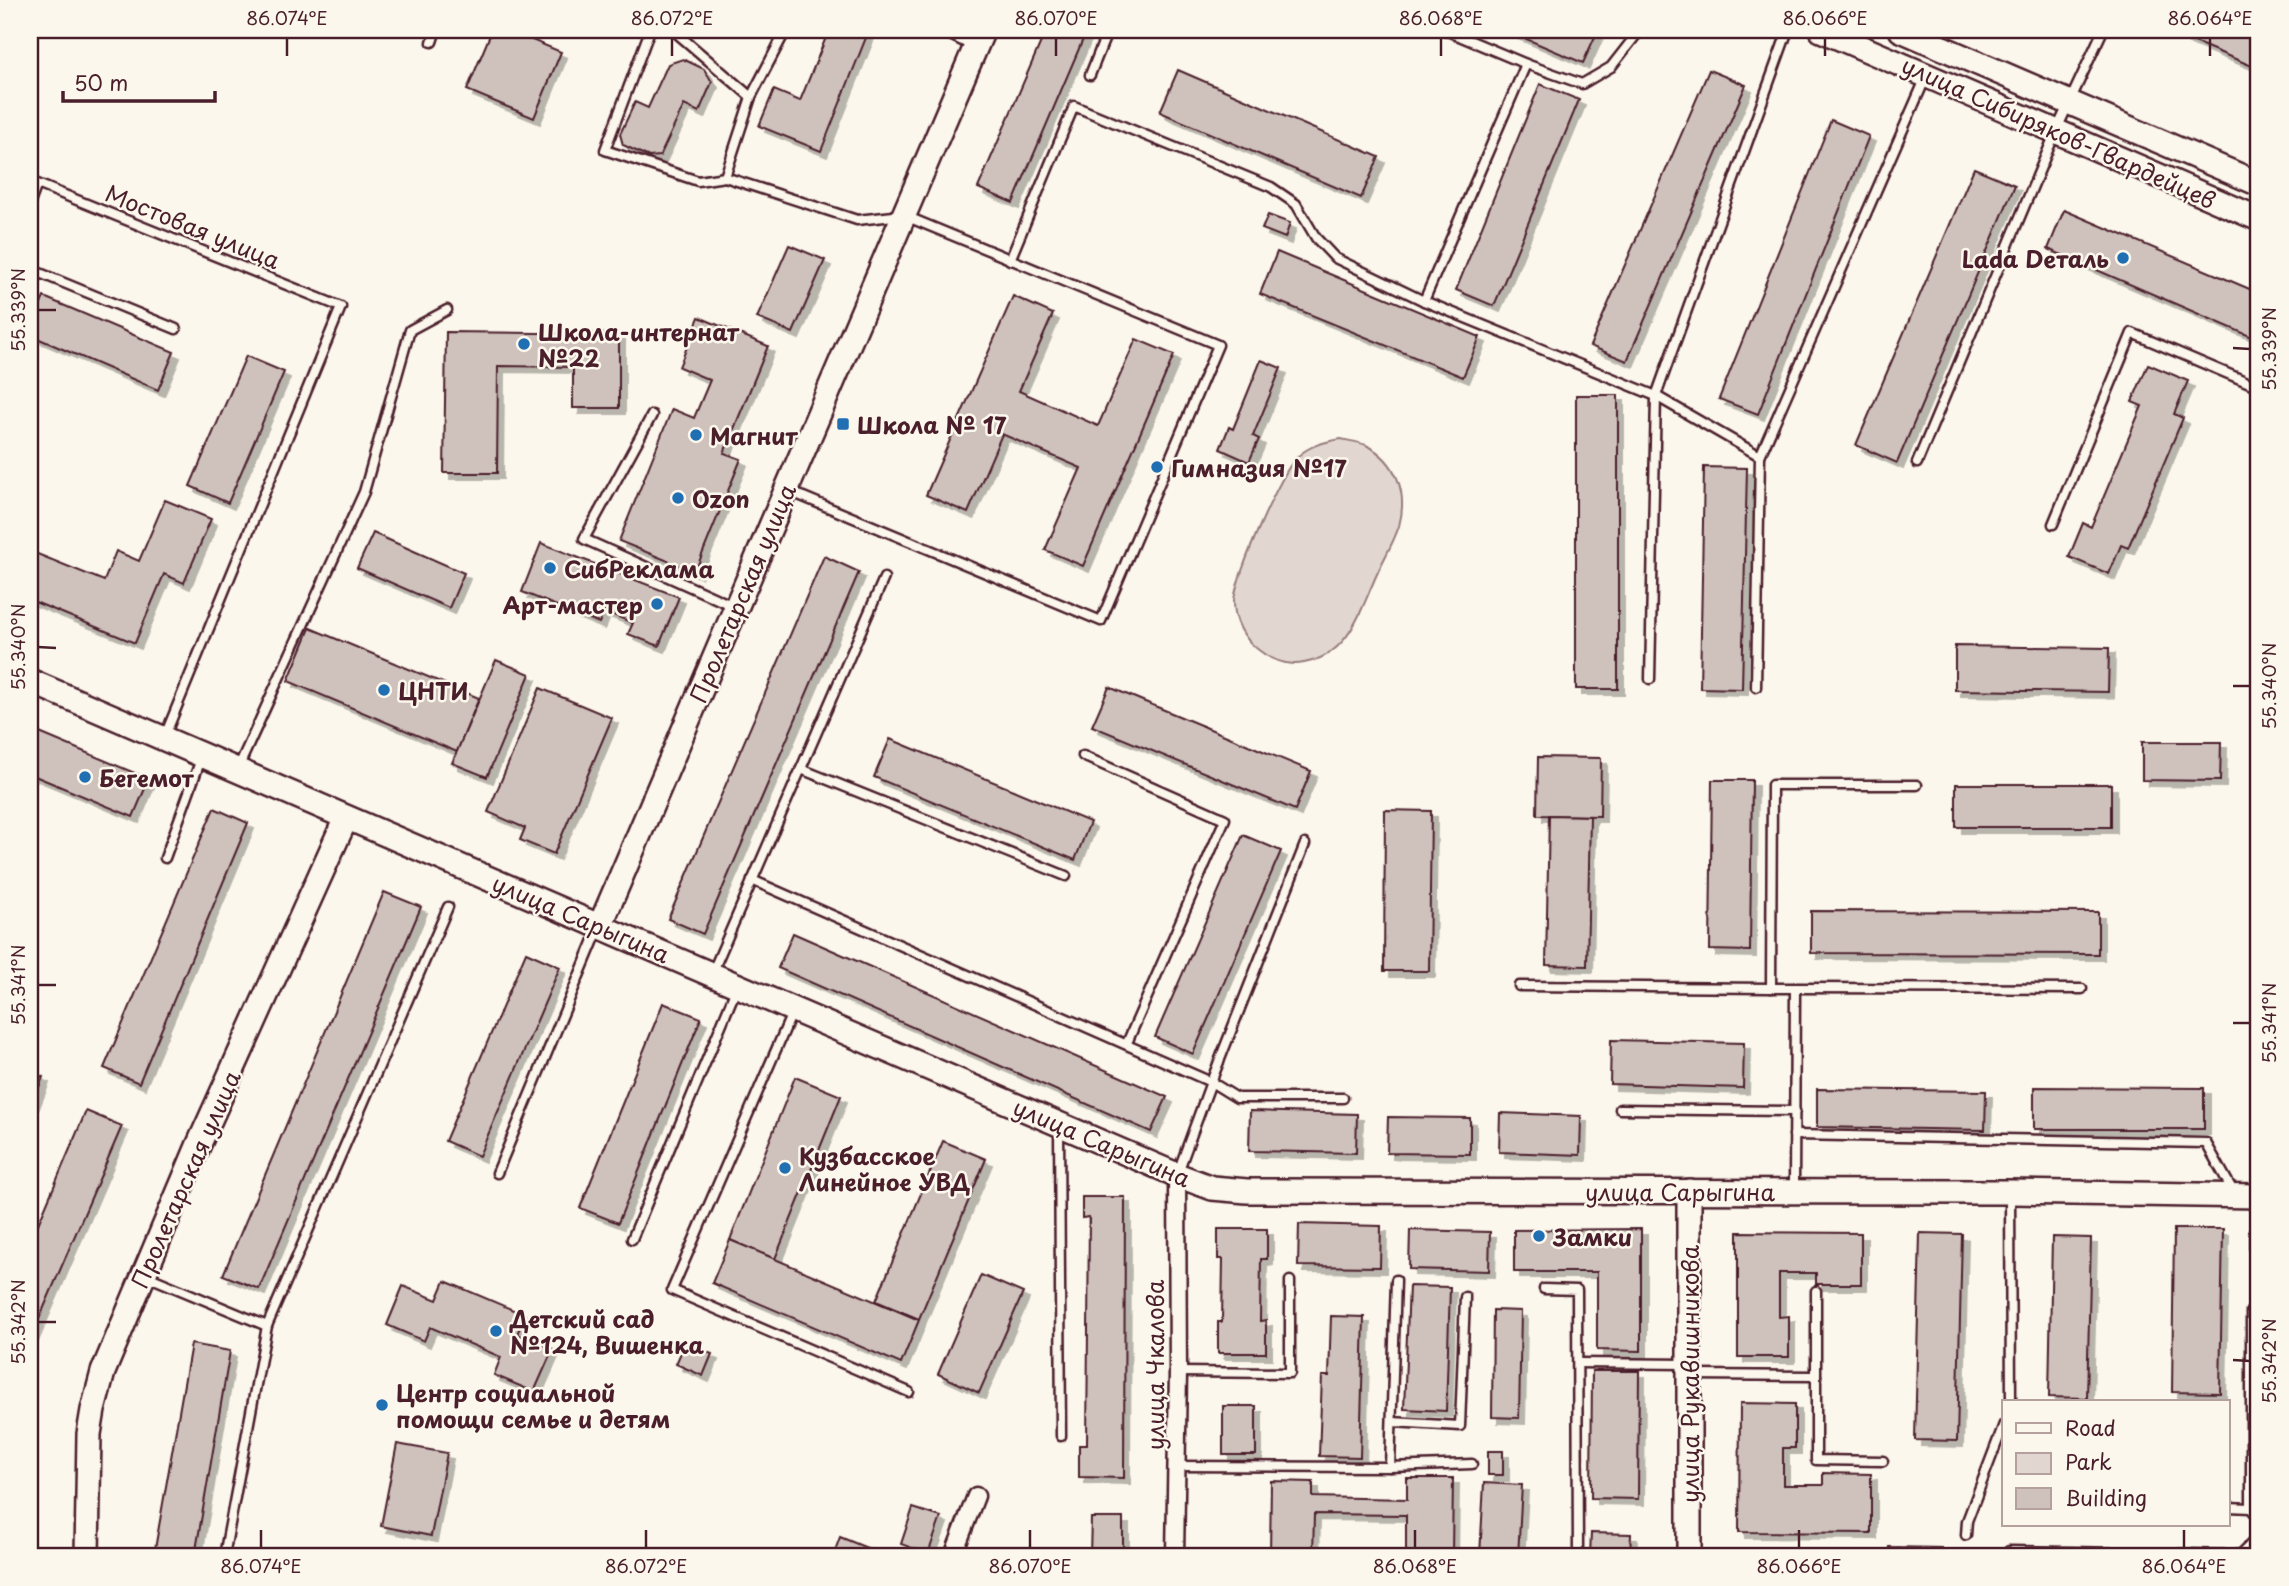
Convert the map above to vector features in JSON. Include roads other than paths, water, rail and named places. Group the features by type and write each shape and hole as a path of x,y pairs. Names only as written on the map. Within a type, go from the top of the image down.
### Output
{"street":[{"name":"улица Сибиряков-Гвардейцев","path":"1821,30 2259,219"},
{"name":"улица Сибиряков-Гвардейцев","path":"1901,30 1941,42 2069,102 2259,184"},
{"name":"Пролетарская улица","path":"600,926 979,39"},
{"name":"улица Сарыгина","path":"30,681 1212,1188 1247,1191 2010,1192 2259,1196"},
{"name":"Пролетарская улица","path":"87,1556 89,1434 103,1372 199,1144 346,818"},
{"name":"улица Чкалова","path":"1175,1556 1177,1175"},
{"name":"улица Рукавишникова","path":"1689,1191 1689,1556"},
{"path":"953,1556 976,1496"}],"lane":[{"path":"166,30 198,30"},
{"path":"432,42 436,30"},
{"path":"650,30 605,150 698,181 725,177 857,220 903,215 1217,345 1101,621 786,490"},
{"path":"673,30 751,97"},
{"path":"725,177 751,97 786,30"},
{"path":"940,30 979,39"},
{"path":"1090,75 1108,30"},
{"path":"1445,30 1582,84 1611,67 1640,30"},
{"path":"1650,680 1656,396 1788,30"},
{"path":"1917,463 2056,131 2103,30"},
{"path":"1424,301 1526,64"},
{"path":"1756,687 1760,456 1927,74"},
{"path":"1010,260 1074,106 1271,187 1296,204 1315,237 1335,258 1424,301 1656,396 1760,456"},
{"path":"30,203 34,182"},
{"name":"Мостовая улица","path":"34,182 341,306 164,739"},
{"path":"30,269 176,329"},
{"path":"237,771 364,492 410,330 447,310"},
{"path":"2053,524 2132,333 2259,387"},
{"path":"652,415 584,539 736,608"},
{"path":"712,973 884,578"},
{"path":"165,858 202,756"},
{"path":"1083,756 1225,819 1126,1043"},
{"path":"801,769 1066,876"},
{"path":"1771,988 1772,785 1917,785"},
{"path":"1177,1175 1305,844"},
{"path":"752,880 1126,1043 1211,1082 1237,1098 1343,1098"},
{"path":"225,1556 267,1326 448,907"},
{"path":"497,1173 600,926"},
{"path":"632,1239 738,985"},
{"path":"1519,986 2082,989"},
{"path":"1794,1192 1795,988"},
{"path":"794,1009 672,1290 909,1392"},
{"path":"1620,1109 1794,1111"},
{"path":"1059,1124 1061,1436"},
{"path":"1794,1135 2206,1143 2235,1195"},
{"path":"2010,1192 2011,1400"},
{"path":"144,1275 267,1326"},
{"path":"1390,1467 1396,1280"},
{"path":"1178,1373 1290,1373 1290,1281"},
{"path":"1544,1289 1577,1290 1578,1556"},
{"path":"1816,1291 1816,1460 1883,1461"},
{"path":"1392,1422 1460,1426 1465,1297"},
{"path":"2251,1311 2251,1508 2259,1519"},
{"path":"1578,1363 1816,1376"},
{"path":"1966,1535 1967,1521 2002,1429"},
{"path":"1176,1466 1390,1467 1472,1464"},
{"path":"2230,1507 2251,1508"},
{"path":"2010,1551 2240,1555 2259,1536"}],"place":[{"name":"Lada Dеталь","path":"2123,258"},
{"name":"Школа-интернат №22","path":"524,344"},
{"name":"Школа № 17","path":"843,424"},
{"name":"Магнит","path":"696,435"},
{"name":"Гимназия №17","path":"1157,467"},
{"name":"Ozon","path":"678,498"},
{"name":"СибРеклама","path":"550,568"},
{"name":"Арт-мастер","path":"657,604"},
{"name":"ЦНТИ","path":"384,690"},
{"name":"Бегемот","path":"85,777"},
{"name":"Кузбасское Линейное УВД","path":"785,1168"},
{"name":"Замки","path":"1539,1236"},
{"name":"Детский сад №124, Вишенка","path":"496,1331"},
{"name":"Центр социальной помощи семье и детям","path":"382,1405"}]}
